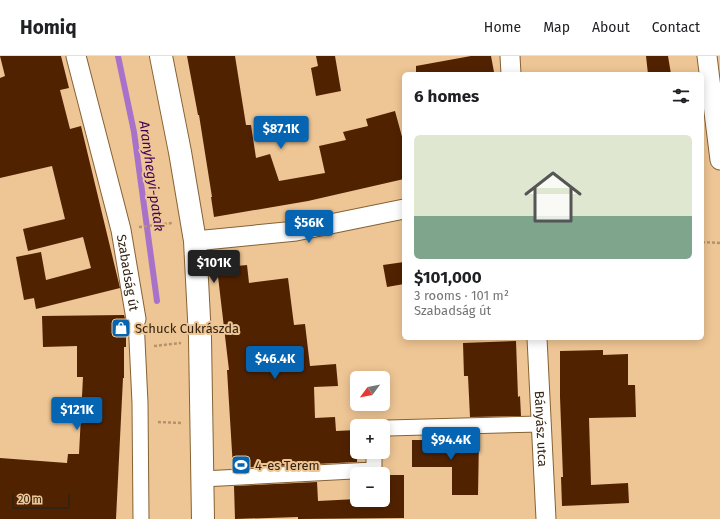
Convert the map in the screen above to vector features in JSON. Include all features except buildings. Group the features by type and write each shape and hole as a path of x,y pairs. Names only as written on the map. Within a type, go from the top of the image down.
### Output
{"main road":[{"path":"161,56 180,152 195,241 200,338 203,519"}],"street":[{"name":"Szabadság út","path":"76,56 121,230 136,318 140,403 141,519"},
{"path":"510,56 511,72"},
{"path":"707,56 720,160"},
{"path":"195,241 296,231 402,209"},
{"name":"Bányász utca","path":"537,340 546,519"},
{"path":"390,428 541,424"},
{"path":"202,479 372,470 374,468 374,459"}],"path":[{"path":"141,227 163,225"},
{"path":"704,242 720,243"},
{"path":"154,346 176,344"},
{"path":"160,422 178,423"}],"waterway":[{"name":"Aranyhegyi-patak","path":"118,56 134,132 157,301"}],"place":[{"name":"Schuck Cukrászda","path":"121,328"},
{"name":"4-es Terem","path":"241,465"}]}
